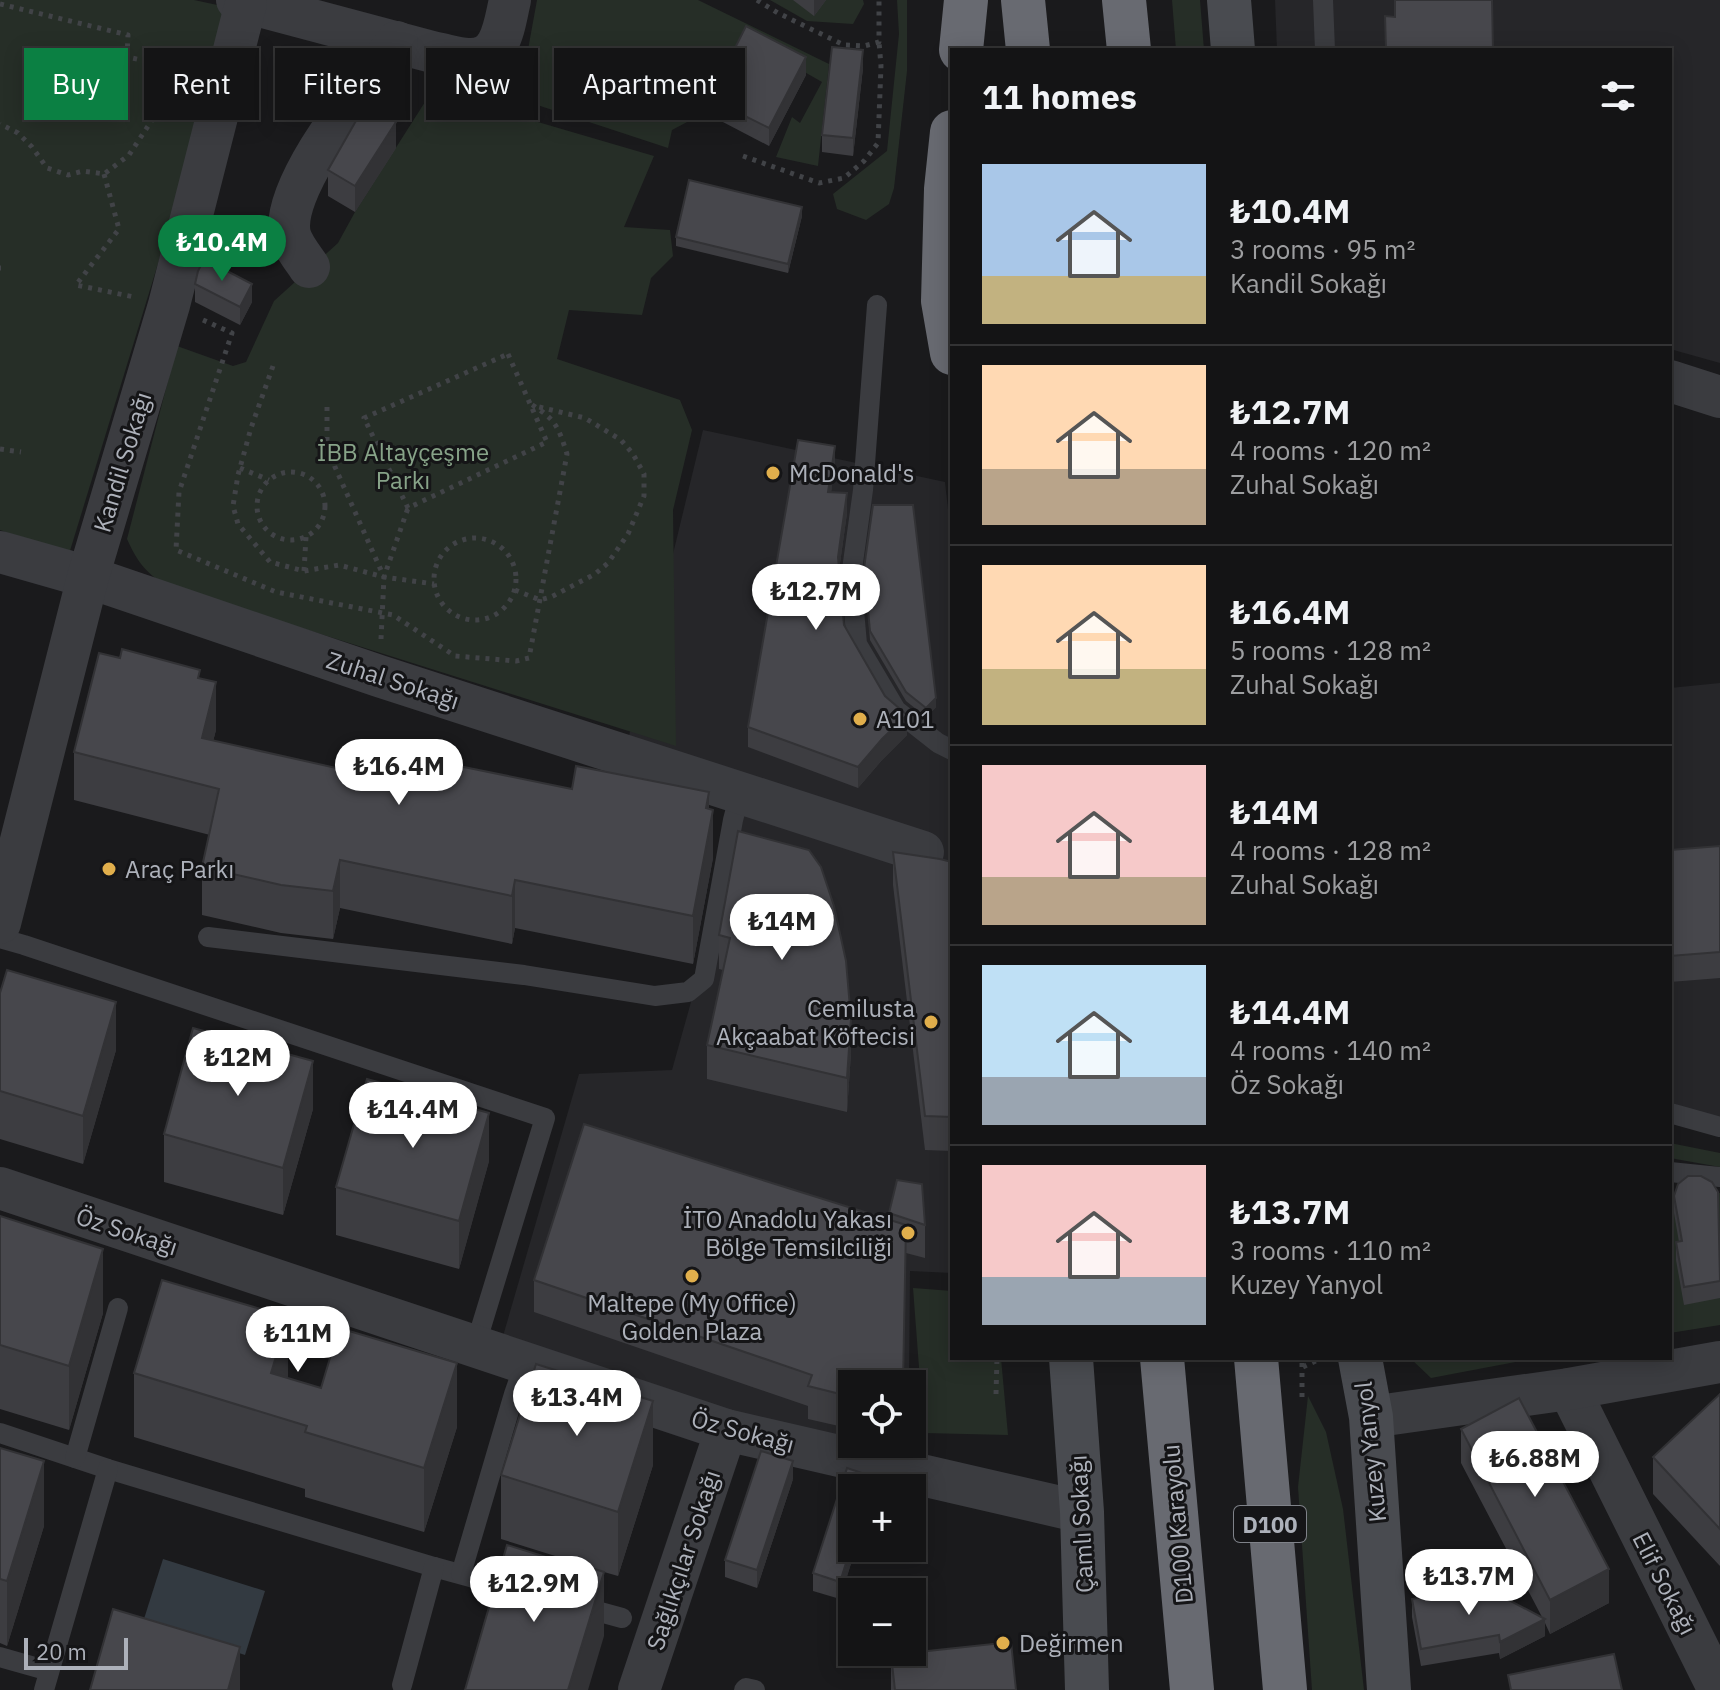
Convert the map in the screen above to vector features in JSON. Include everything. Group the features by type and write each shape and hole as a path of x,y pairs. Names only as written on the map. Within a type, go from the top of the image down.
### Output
{"highway":[{"path":"961,48 966,0"},
{"path":"1023,0 1028,48"},
{"path":"1124,0 1129,48"},
{"path":"950,151 943,301 950,341"},
{"name":"D100","path":"1256,1360 1285,1690"},
{"name":"D100 Karayolu","path":"1158,1370 1192,1690"}],"main road":[{"path":"1229,0 1233,48"},
{"name":"Çamlı Sokağı","path":"1071,1360 1082,1512 1087,1690"},
{"name":"Kuzey Yanyol","path":"1360,1360 1371,1417 1389,1690"}],"street":[{"path":"242,1 320,11 397,42 470,59 486,55 498,46 510,0"},
{"name":"Kandil Sokağı","path":"0,923 88,577 169,305 242,1"},
{"path":"309,267 290,237 289,218 297,189 307,168 397,42"},
{"path":"1672,382 1720,397"},
{"name":"Zuhal Sokağı","path":"0,552 88,577 379,676 942,859"},
{"name":"Öz Sokağı","path":"0,1188 726,1430 1082,1512"},
{"path":"1371,1417 1569,1389 1720,1362"},
{"name":"Elif Sokağı","path":"1569,1389 1719,1690"},
{"name":"Sağlıkçılar Sokağı","path":"639,1690 726,1430"}],"lane":[{"path":"1323,0 1325,48"},
{"path":"877,305 863,490 851,577 857,644 896,710 950,749"},
{"path":"208,937 524,975 655,996 688,992 704,979 740,793"},
{"path":"0,938 545,1118 475,1347"},
{"path":"1672,1114 1720,1127"},
{"path":"1672,1172 1720,1177"},
{"path":"75,1458 118,1308"},
{"path":"461,1574 525,1363"},
{"path":"0,1433 108,1469 534,1594"},
{"path":"0,1657 46,1680 108,1469"},
{"path":"402,1685 434,1567"},
{"path":"563,1602 622,1618"},
{"path":"744,1690 755,1690"}],"path":[{"path":"757,0 844,45 864,46 879,42"},
{"path":"743,156 819,183 844,178 864,161 878,143 881,66 879,0"},
{"path":"0,4 128,35 127,57 155,63 163,84 152,120 129,155 104,174 83,171 68,175 47,168 18,133 0,124"},
{"path":"104,174 119,229 76,285 169,305 232,333 179,492 176,550 276,592 393,615 455,656 516,661 529,658 567,454 559,428 548,415 531,404"},
{"path":"379,676 384,577 408,508 364,418 508,354 547,442 408,508"},
{"path":"273,366 240,468 233,506 238,524 270,562 304,571 339,565 384,577 434,584"},
{"path":"515,590 540,600 595,574 608,563 628,534 644,496 644,474 621,440 585,418 531,404"},
{"path":"327,407 327,440 335,467 384,577"},
{"path":"0,449 21,452"},
{"path":"240,468 269,480"},
{"path":"290,472 302,474 319,488 325,509 322,520 306,537 284,540 265,529 259,520 257,498 269,480 290,472"},
{"path":"304,571 306,537"},
{"path":"485,538 507,552 514,564 515,590 499,612 486,619 472,620 447,609 438,598 434,571 447,548 458,541 485,538"},
{"path":"996,1394 997,1360"},
{"path":"1302,1360 1303,1367 1318,1360"}],"shaded area":[{"path":"1275,0 1720,0 1720,363 1672,350 1672,48 1277,48"},
{"path":"703,430 945,482 950,527 950,1273 910,1271 909,1370 838,1370 838,1447 501,1343 579,1074 672,1070 751,787 627,744"},
{"path":"1720,683 1720,1122 1672,1103 1672,688"},
{"path":"875,1458 908,1458 908,1468"},
{"path":"163,1559 265,1591 245,1655 143,1622"}],"green space":[{"path":"0,0 194,0 236,9 224,48 144,48 144,120 202,120 69,554 0,530"},
{"path":"537,0 698,0 829,64 818,166 776,157 792,117 800,123 822,82 743,37 738,48 554,48 554,111 538,105 538,48 528,48"},
{"path":"770,0 863,0 864,4 853,24 807,21"},
{"path":"897,0 907,0 907,71 894,188 889,204 866,220 837,209 833,194 887,151 899,34"},
{"path":"1172,0 1200,0 1204,48 1176,48"},
{"name":"İBB Altayçeşme Parkı","path":"426,100 426,120 531,120 654,156 624,227 670,230 673,256 651,278 642,315 569,310 557,359 680,400 692,430 673,510 676,746 165,585 134,554 127,539 177,346 233,366 246,362 274,301 338,243"},
{"path":"583,120 691,120 672,130 668,148"},
{"path":"1672,1143 1720,1153 1720,1167 1672,1158"},
{"path":"1682,1193 1720,1193 1720,1325 1672,1333 1672,1206"},
{"path":"913,1288 950,1291 950,1360 1001,1360 1008,1435 926,1433 926,1370 919,1370"},
{"path":"1412,1360 1526,1360 1431,1378"},
{"path":"1308,1396 1326,1432 1343,1509 1364,1690 1312,1690 1298,1487"}],"building":[{"path":"1395,0 1492,0 1493,48 1386,48 1385,16 1395,17"},
{"path":"746,26 806,57 769,128 745,116 745,48 735,48"},
{"path":"832,47 863,50 853,138 822,135"},
{"path":"356,120 396,122 355,186 328,170"},
{"path":"689,180 802,207 788,264 676,237"},
{"path":"204,259 252,284 240,307 195,284"},
{"path":"798,440 835,446 828,492 847,493 838,557 844,625 885,696 907,715 858,767 748,727"},
{"path":"873,505 913,505 936,698 926,708 906,692 870,631 864,568"},
{"path":"122,649 200,670 198,678 216,682 202,738 390,780 395,753 572,789 576,766 709,792 706,808 713,810 693,916 515,880 512,896 340,860 333,891 281,885 202,867 219,789 74,752 99,653 120,658"},
{"path":"738,831 809,850 821,867 834,906 846,961 851,1019 847,1078 707,1045 730,938 719,935"},
{"path":"1720,846 1720,952 1672,956 1672,850"},
{"name":"Cemilusta Akçaabat Köftecisi","path":"893,852 950,862 950,1117 925,1116"},
{"path":"7,970 116,1002 83,1116 0,1091 0,993"},
{"path":"193,1028 313,1061 283,1168 164,1134"},
{"path":"367,1079 489,1113 459,1221 336,1187"},
{"name":"Maltepe (My Office) Golden Plaza","path":"584,1124 906,1225 903,1370 838,1370 838,1394 808,1386 812,1375 534,1280"},
{"path":"1688,1176 1701,1176 1712,1182 1718,1192 1720,1281 1684,1287 1676,1242 1682,1241 1674,1196 1678,1184"},
{"path":"897,1180 922,1184 925,1225 889,1213"},
{"path":"0,1216 103,1249 69,1366 0,1345"},
{"path":"162,1280 288,1317 271,1373 321,1388 339,1328 457,1363 424,1468 305,1432 307,1426 134,1373"},
{"path":"536,1364 653,1401 618,1512 501,1475"},
{"path":"1720,1394 1720,1529 1653,1457"},
{"path":"1519,1398 1609,1569 1550,1600 1461,1429"},
{"path":"0,1448 44,1461 7,1581 0,1579"},
{"path":"761,1451 793,1461 757,1570 725,1560"},
{"path":"847,1468 865,1474 845,1474"},
{"path":"838,1496 838,1562 846,1562 841,1578 838,1581 813,1573"},
{"path":"507,1545 604,1572 568,1690 465,1690"},
{"path":"1484,1587 1545,1619 1500,1642 1499,1635 1421,1649 1412,1599"},
{"path":"113,1609 240,1647 228,1690 90,1690"},
{"path":"1011,1642 1016,1690 895,1690 892,1666 926,1666 926,1651"},
{"path":"1614,1654 1622,1690 1511,1690 1508,1675"}],"place":[{"name":"McDonald's","path":"773,473"},
{"name":"A101","path":"860,719"},
{"name":"Araç Parkı","path":"109,869"},
{"name":"Cemilusta Akçaabat Köftecisi","path":"931,1022"},
{"name":"İTO Anadolu Yakası Bölge Temsilciliği","path":"908,1233"},
{"name":"Maltepe (My Office) Golden Plaza","path":"692,1276"},
{"name":"Değirmen","path":"1003,1643"}]}
